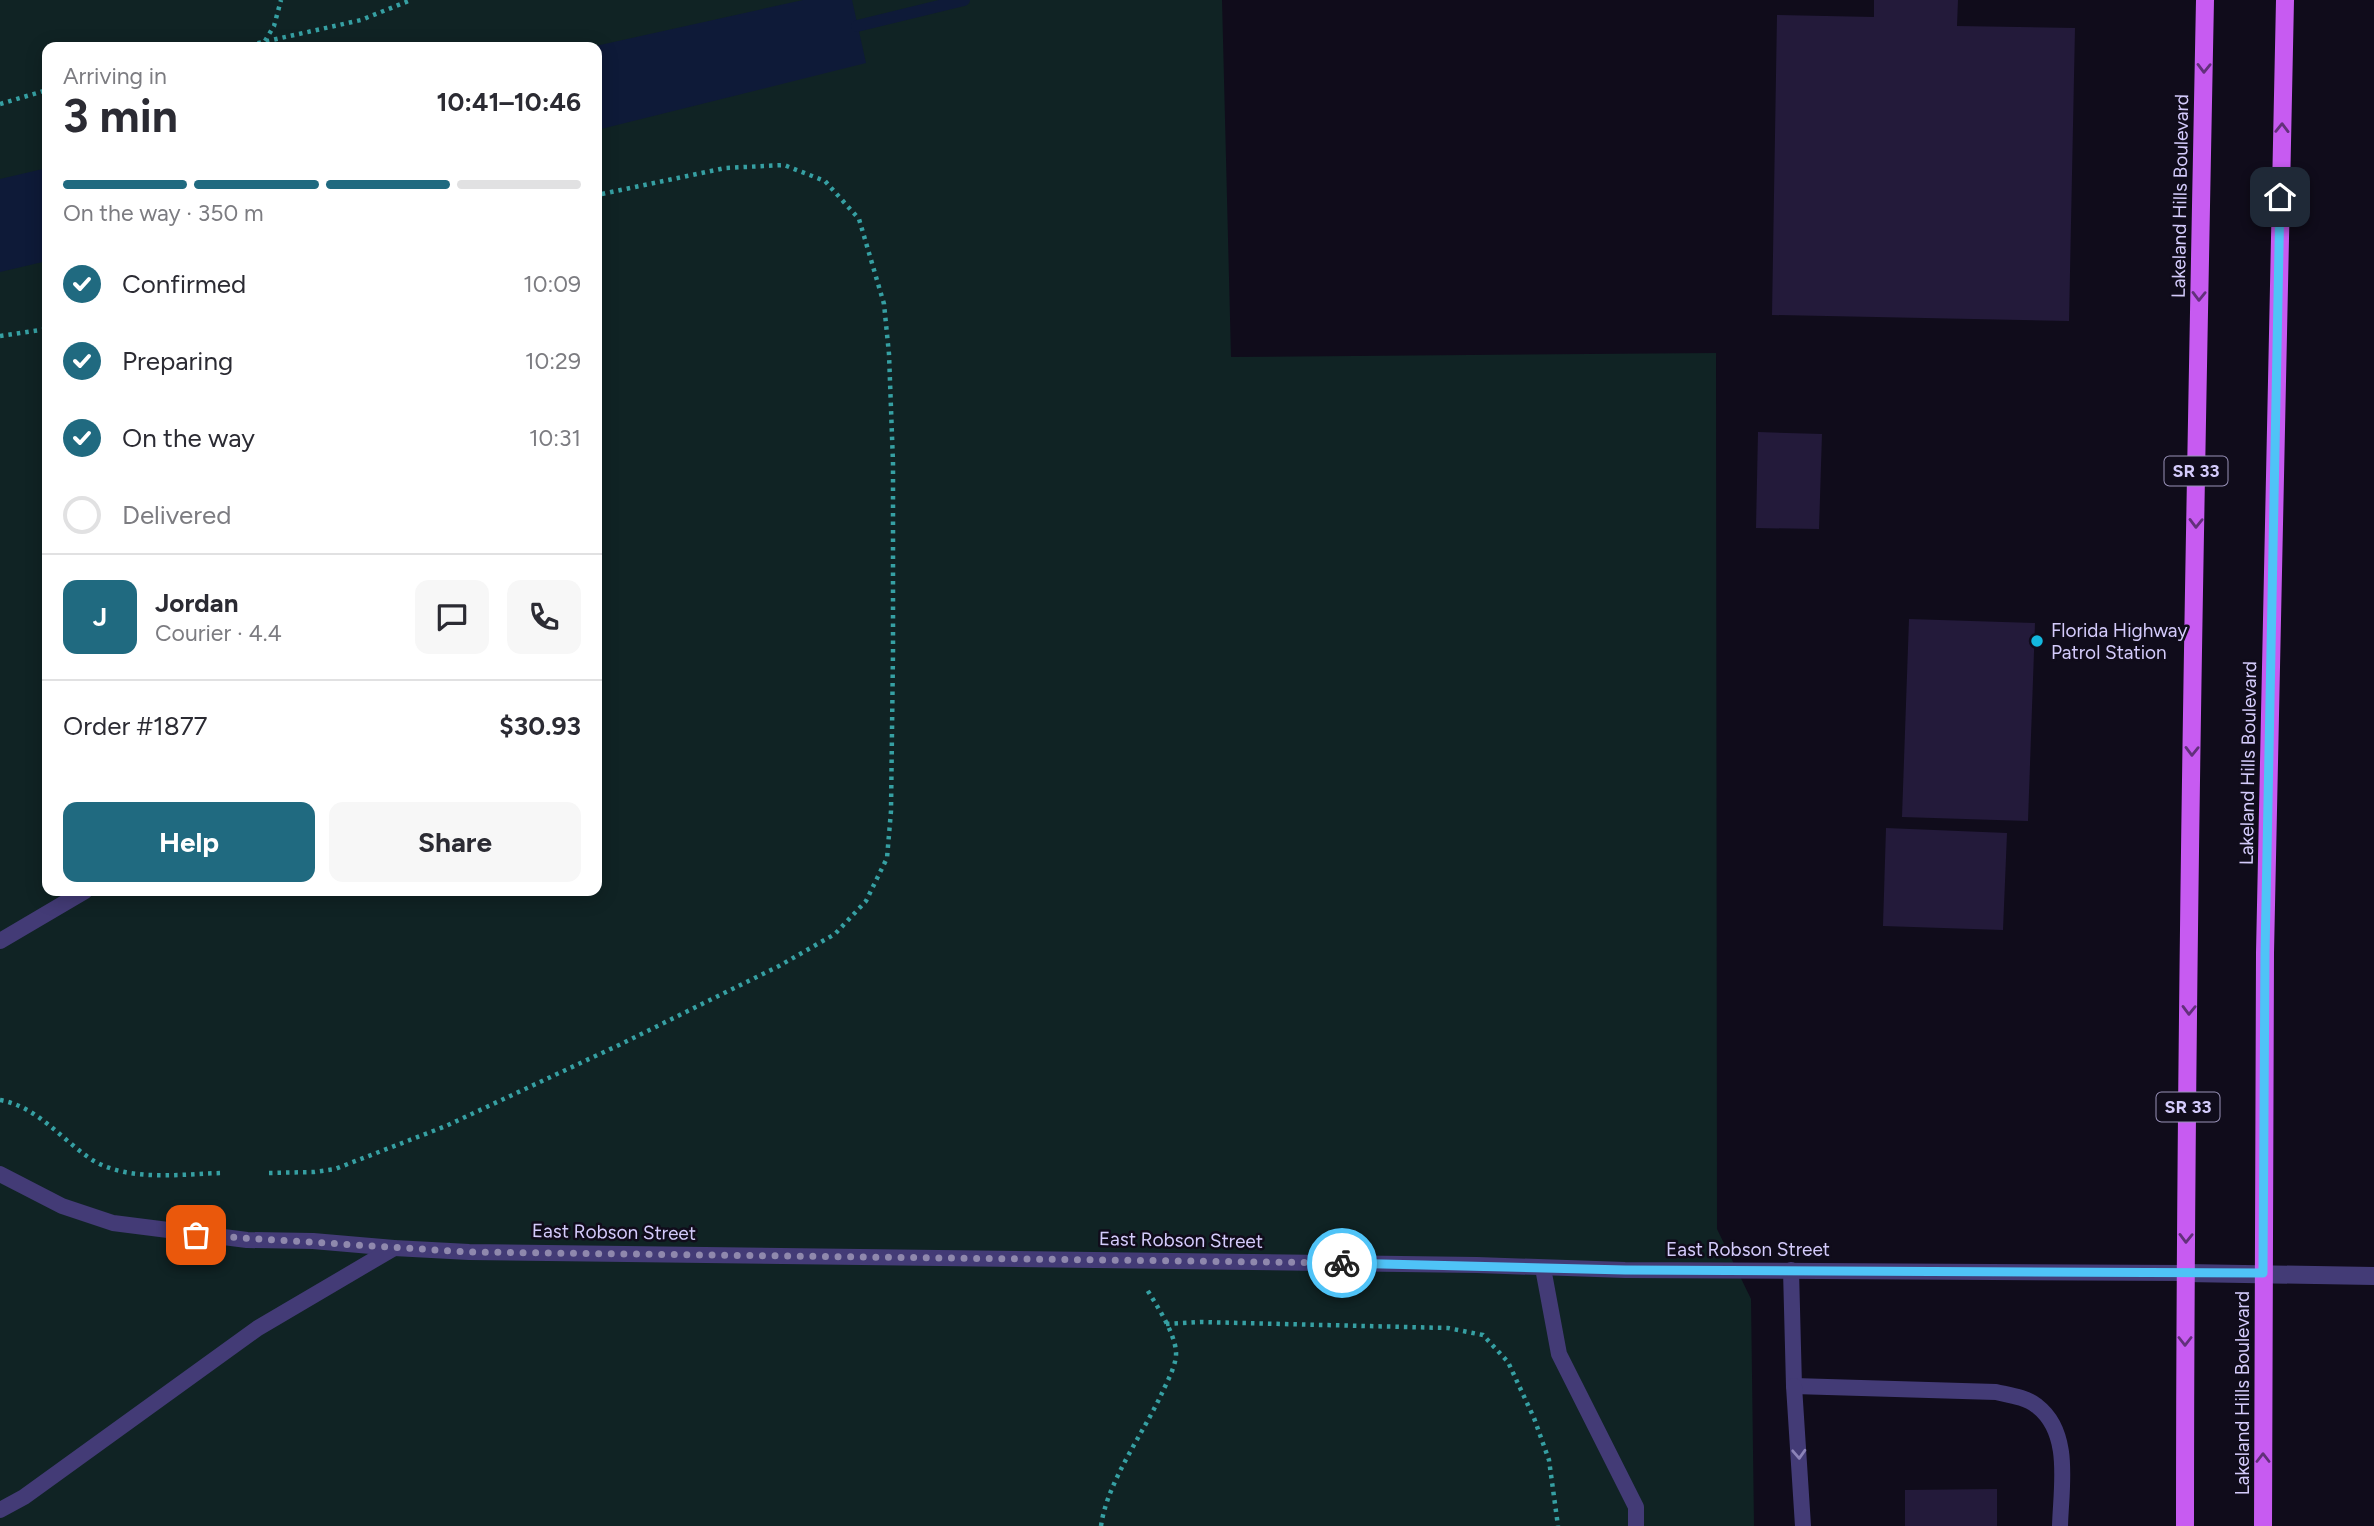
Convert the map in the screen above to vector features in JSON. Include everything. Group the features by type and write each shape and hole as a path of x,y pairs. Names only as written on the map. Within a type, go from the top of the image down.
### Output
{"main road":[{"name":"Lakeland Hills Boulevard","path":"2185,1526 2185,1273 2192,698 2205,0"},
{"name":"Lakeland Hills Boulevard","path":"2263,1526 2265,939 2285,0"}],"street":[{"name":"East Robson Street","path":"2185,1273 2374,1276"}],"lane":[{"path":"0,941 76,896"},
{"name":"East Robson Street","path":"0,1174 62,1206 113,1223 247,1240 313,1241 469,1252 1625,1270 2185,1273"},
{"path":"0,1510 24,1497 258,1328 394,1248"},
{"path":"1543,1268 1559,1353 1636,1507 1636,1526"},
{"path":"1791,1270 1794,1386 1803,1526"},
{"path":"1794,1386 1996,1392 2036,1404 2051,1419 2058,1436 2061,1456 2060,1526"}],"path":[{"path":"264,42 274,26 281,0"},
{"path":"264,42 361,20 411,0"},
{"path":"0,104 42,91"},
{"path":"269,1173 335,1169 446,1126 779,966 835,934 866,901 887,858 891,811 893,652 890,354 884,304 859,219 825,181 783,165 725,167 602,194"},
{"path":"0,336 42,331"},
{"path":"0,1100 38,1115 95,1161 132,1174 221,1173"},
{"path":"1101,1526 1102,1517 1123,1465 1148,1422 1168,1379 1176,1353 1166,1324 1130,1261"},
{"path":"1166,1324 1200,1322 1448,1328 1483,1335 1508,1362 1534,1418 1549,1460 1558,1526"}],"green space":[{"path":"0,0 1222,0 1231,357 1716,353 1717,1229 1751,1299 1754,1526 0,1526"}],"water":[{"path":"803,0 852,0 866,63 602,129 602,45"},
{"path":"42,169 42,262 0,272 0,179"}],"building":[{"path":"1874,0 1958,0 1957,26 2075,28 2069,321 1772,315 1777,15 1874,17"},
{"path":"1758,432 1822,434 1819,529 1756,528"},
{"path":"1909,619 2035,623 2028,821 1902,817"},
{"path":"1886,828 2007,833 2003,930 1883,926"},
{"path":"1997,1489 1997,1526 1905,1526 1905,1490"}],"waterway":[{"path":"857,26 964,0"}],"way so far":[{"path":"196,1235 469,1252 1342,1263"}],"place":[{"name":"Florida Highway Patrol Station","path":"2037,641"}],"route":[{"path":"1342,1263 1625,1270 2263,1273 2265,953 2280,197"}]}
